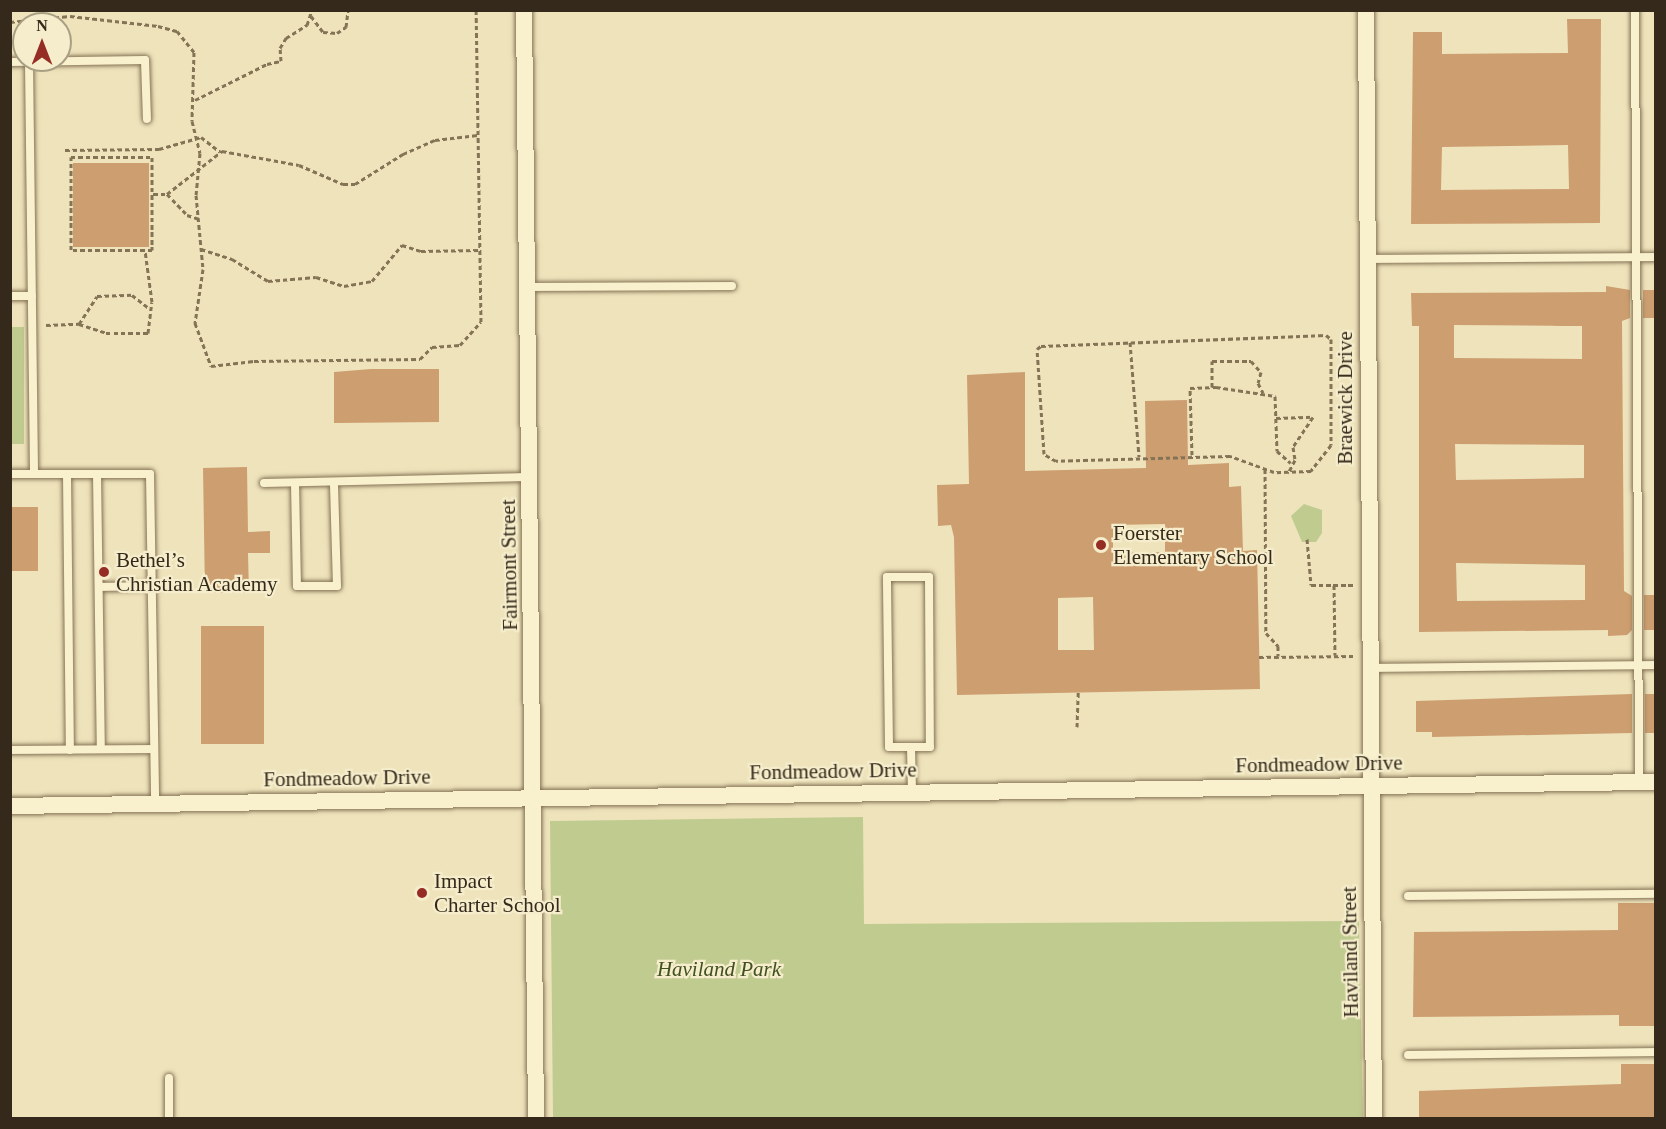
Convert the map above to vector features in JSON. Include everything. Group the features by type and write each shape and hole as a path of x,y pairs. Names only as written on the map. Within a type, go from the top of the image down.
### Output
{"street":[{"name":"Fairmont Street","path":"525,10 536,1119"},
{"name":"Braewick Drive","path":"1366,10 1367,585 1371,786"},
{"name":"Fondmeadow Drive","path":"10,806 1647,782"},
{"name":"Haviland Street","path":"1371,786 1374,1119"}],"lane":[{"path":"1635,10 1638,665 1647,782"},
{"path":"72,61 146,60 147,119"},
{"path":"29,72 34,474"},
{"path":"1368,259 1656,257"},
{"path":"528,287 732,286"},
{"path":"10,296 32,296"},
{"path":"10,474 150,474 155,803"},
{"path":"67,474 70,750"},
{"path":"97,474 101,749"},
{"path":"264,483 530,477"},
{"path":"295,483 297,586 336,586 334,482"},
{"path":"887,577 929,577 930,747 911,747 889,747 887,577"},
{"path":"99,587 152,586"},
{"path":"1368,662 1656,665"},
{"path":"911,747 912,792"},
{"path":"10,750 154,749"},
{"path":"1408,896 1656,894"},
{"path":"1408,1055 1656,1052"},
{"path":"169,1078 169,1119"}],"path":[{"path":"195,100 267,64 281,61 280,48 286,38 307,25 312,10"},
{"path":"311,16 323,32 336,33 346,27 348,10"},
{"path":"72,16 177,31 194,51 196,137 200,168 201,249 196,335 211,366 254,361 420,359 438,345 460,345 481,322 476,10"},
{"path":"65,150 159,149 196,137 220,152 299,165 343,184 355,184 403,154 435,140 478,135"},
{"path":"153,194 167,194 220,152"},
{"path":"71,157 152,157 152,250 145,250 71,250 71,157"},
{"path":"167,194 187,215 199,219"},
{"path":"201,249 232,259 268,281 316,277 344,286 372,281 402,245 421,251 481,250"},
{"path":"32,326 79,324 106,333 148,333 150,309 145,250"},
{"path":"79,324 97,296 132,295 150,309"},
{"path":"1326,335 1331,339 1331,445 1311,471 1288,473 1265,469 1230,456 1139,457 1050,460 1041,444 1037,349 1130,342 1326,335"},
{"path":"1130,342 1139,457"},
{"path":"1212,387 1212,361 1251,362 1261,372 1258,383 1263,393"},
{"path":"1192,455 1190,388 1212,387 1275,396 1277,451 1291,463"},
{"path":"1275,418 1313,417 1293,447 1288,473"},
{"path":"1265,469 1266,633 1278,646 1278,656"},
{"path":"1308,539 1311,585 1367,585"},
{"path":"1334,585 1335,656"},
{"path":"1259,657 1335,656 1368,662"},
{"path":"1077,727 1078,692"}],"green space":[{"path":"11,327 24,327 24,444 11,444"},
{"path":"1304,504 1322,510 1322,533 1316,542 1302,542 1291,516"},
{"name":"Haviland Park","path":"863,817 864,924 1359,921 1363,1118 553,1118 550,821"}],"building":[{"path":"1567,19 1601,19 1600,223 1411,224 1413,32 1442,32 1442,54 1568,53","holes":["1568,145 1569,189 1441,190 1442,147"]},
{"path":"73,163 149,163 149,247 73,247"},
{"path":"1606,286 1630,290 1630,318 1622,321 1624,591 1632,596 1632,630 1627,635 1608,636 1608,630 1419,632 1419,326 1412,326 1411,293 1606,292","holes":["1454,325 1582,326 1582,359 1454,358","1455,444 1584,445 1584,478 1456,480","1456,563 1585,565 1585,600 1457,601"]},
{"path":"1643,290 1656,290 1656,318 1643,318"},
{"path":"371,369 439,369 439,422 334,423 334,372"},
{"path":"1025,372 1025,471 1146,468 1145,401 1187,400 1188,465 1229,463 1229,487 1241,486 1243,551 1257,550 1260,689 957,695 954,537 951,525 938,526 937,485 969,484 967,375","holes":["1165,524 1165,552 1113,553 1113,525","1093,597 1094,650 1058,650 1058,598"]},
{"path":"247,467 248,532 270,531 270,553 248,553 249,593 205,593 203,468"},
{"path":"10,507 38,507 38,571 10,571"},
{"path":"1644,595 1656,595 1656,630 1644,630"},
{"path":"201,626 264,626 264,744 201,744"},
{"path":"1632,694 1632,733 1432,737 1432,732 1416,732 1416,701"},
{"path":"1645,694 1656,694 1656,733 1645,733"},
{"path":"1618,903 1656,903 1656,1026 1619,1026 1619,1015 1413,1017 1414,932 1618,930"},
{"path":"1621,1064 1656,1064 1656,1119 1419,1119 1419,1091 1621,1084"}],"place":[{"name":"Foerster Elementary School","path":"1101,545"},
{"name":"Bethel’s Christian Academy","path":"104,572"},
{"name":"Impact Charter School","path":"422,893"}]}
